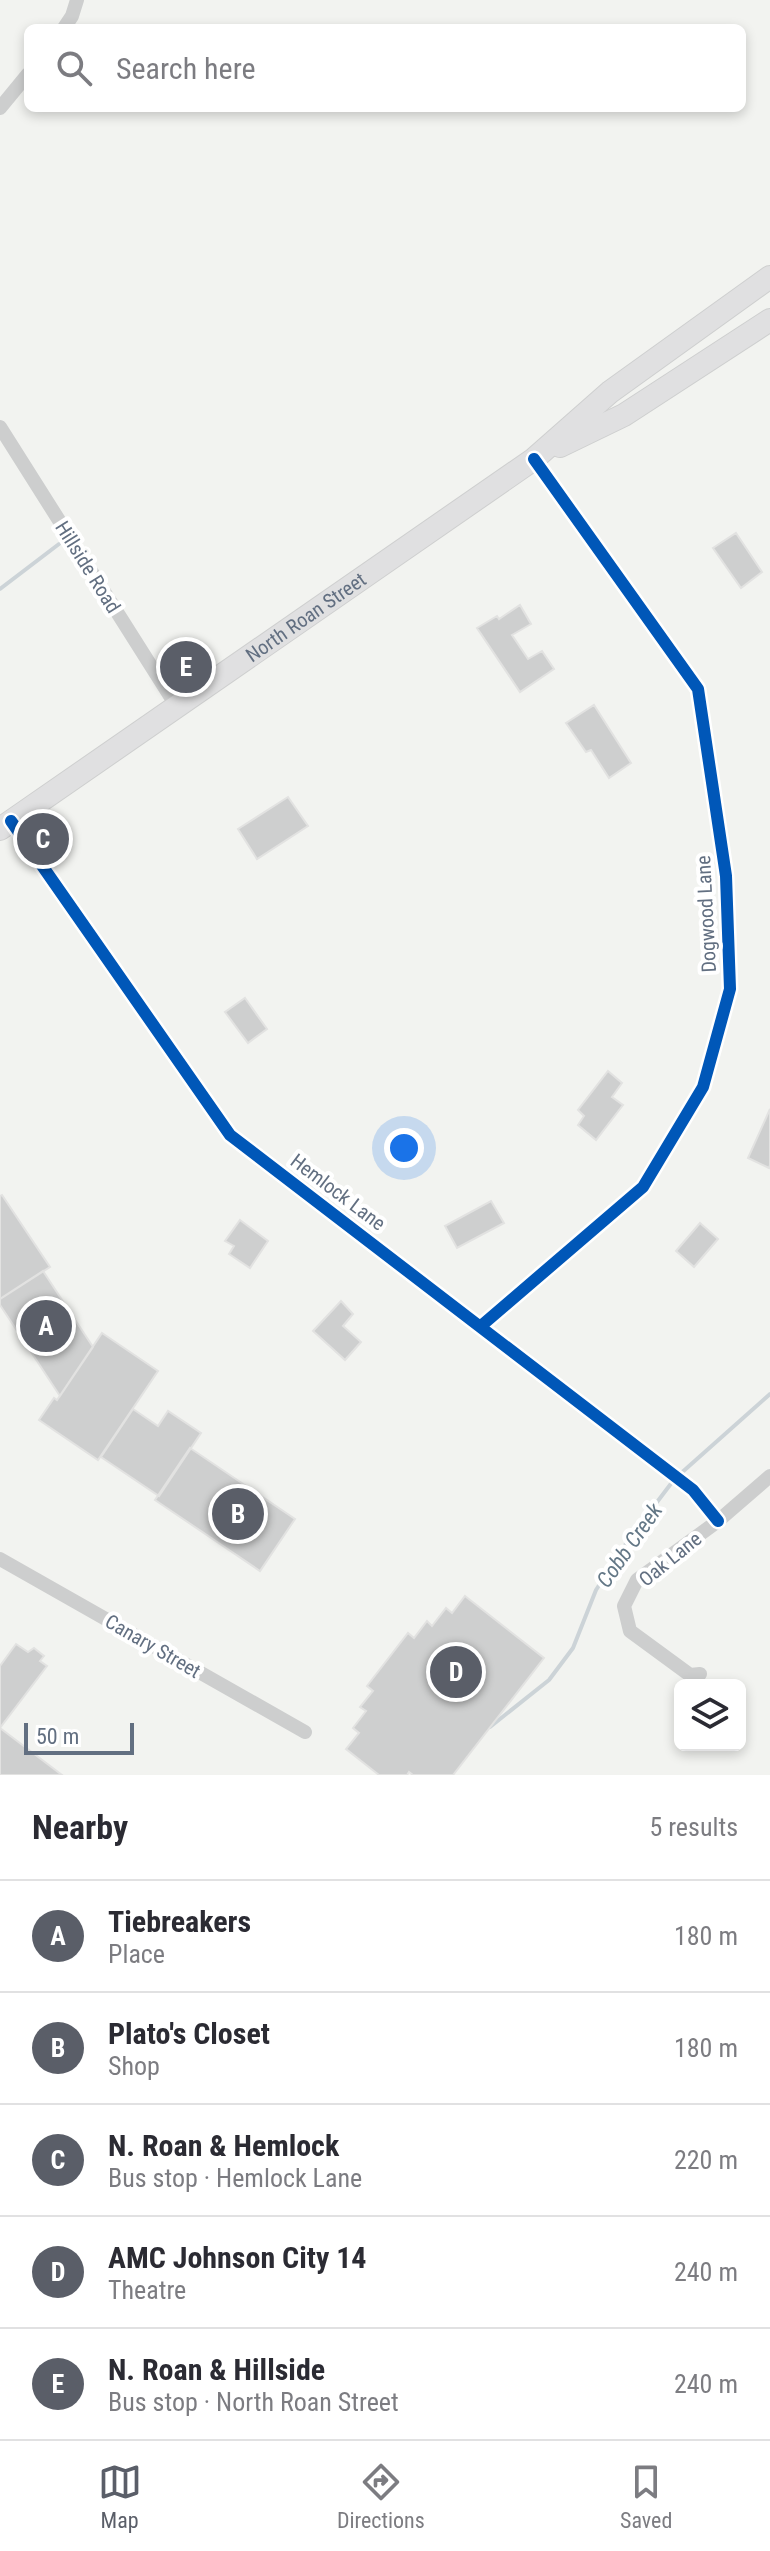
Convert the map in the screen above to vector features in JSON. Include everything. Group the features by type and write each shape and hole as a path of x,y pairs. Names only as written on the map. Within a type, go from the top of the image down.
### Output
{"main road":[{"name":"North Roan Street","path":"6,825 534,459 610,392 770,277"},
{"name":"North Roan Street","path":"534,459 624,415 770,320"}],"street":[{"path":"67,24 77,0"},
{"path":"0,108 24,79"},
{"name":"Hillside Road","path":"0,427 177,707"},
{"name":"Dogwood Lane","path":"481,1326 643,1187 703,1087 730,989 726,876 698,689 534,459"},
{"name":"Hemlock Lane","path":"6,825 230,1135 693,1490 718,1521"},
{"name":"Oak Lane","path":"700,1674 690,1675 630,1631 624,1606 637,1580 718,1521 770,1476"},
{"name":"Canary Street","path":"0,1559 305,1732"}],"building":[{"path":"736,533 762,572 741,588 713,548"},
{"path":"520,605 531,624 512,635 528,659 542,651 554,669 520,692 477,628 497,616 499,619"},
{"path":"594,705 631,763 609,778 591,750 586,752 566,723"},
{"path":"288,797 308,826 257,859 238,829"},
{"path":"245,998 267,1029 248,1043 225,1012"},
{"path":"608,1071 622,1083 612,1097 623,1105 596,1140 578,1125 584,1116 578,1110"},
{"path":"770,1109 770,1165 769,1168 748,1158"},
{"path":"0,1196 50,1267 0,1299"},
{"path":"491,1201 504,1223 457,1248 445,1226"},
{"path":"240,1220 268,1241 250,1268 229,1254 234,1246 225,1241"},
{"path":"700,1223 718,1239 694,1267 676,1251"},
{"path":"43,1271 93,1347 60,1396 0,1305 0,1299"},
{"path":"341,1301 353,1314 343,1326 361,1342 345,1360 313,1331"},
{"path":"102,1333 158,1371 98,1460 39,1420 54,1398 57,1400"},
{"path":"133,1409 158,1426 168,1411 201,1433 159,1496 101,1457"},
{"path":"190,1448 295,1519 260,1571 155,1500"},
{"path":"465,1596 544,1658 453,1775 413,1775 409,1772 407,1775 379,1775 346,1749 359,1733 353,1728 366,1711 360,1707 373,1691 367,1686 408,1633 414,1638 427,1621 432,1626 446,1608 452,1613"},
{"path":"16,1644 28,1652 34,1648 44,1656 40,1661 47,1666 0,1728 0,1666"},
{"path":"0,1728 62,1775 0,1775"}],"waterway":[{"path":"0,589 59,544"},
{"name":"Cobb Creek","path":"679,1475 770,1394"},
{"name":"Cobb Creek","path":"490,1727 549,1680 573,1648 596,1590 629,1539 673,1481"}],"cycle path":[{"path":"481,1326 643,1187 703,1087 730,989 726,876 698,689 534,459"},
{"path":"11,821 230,1135 693,1490 718,1521"}],"place":[{"name":"N. Roan & Hillside","path":"186,667"},
{"name":"N. Roan & Hemlock","path":"43,839"},
{"name":"Tiebreakers","path":"46,1326"},
{"name":"Plato's Closet","path":"238,1514"},
{"name":"AMC Johnson City 14","path":"456,1672"}]}
